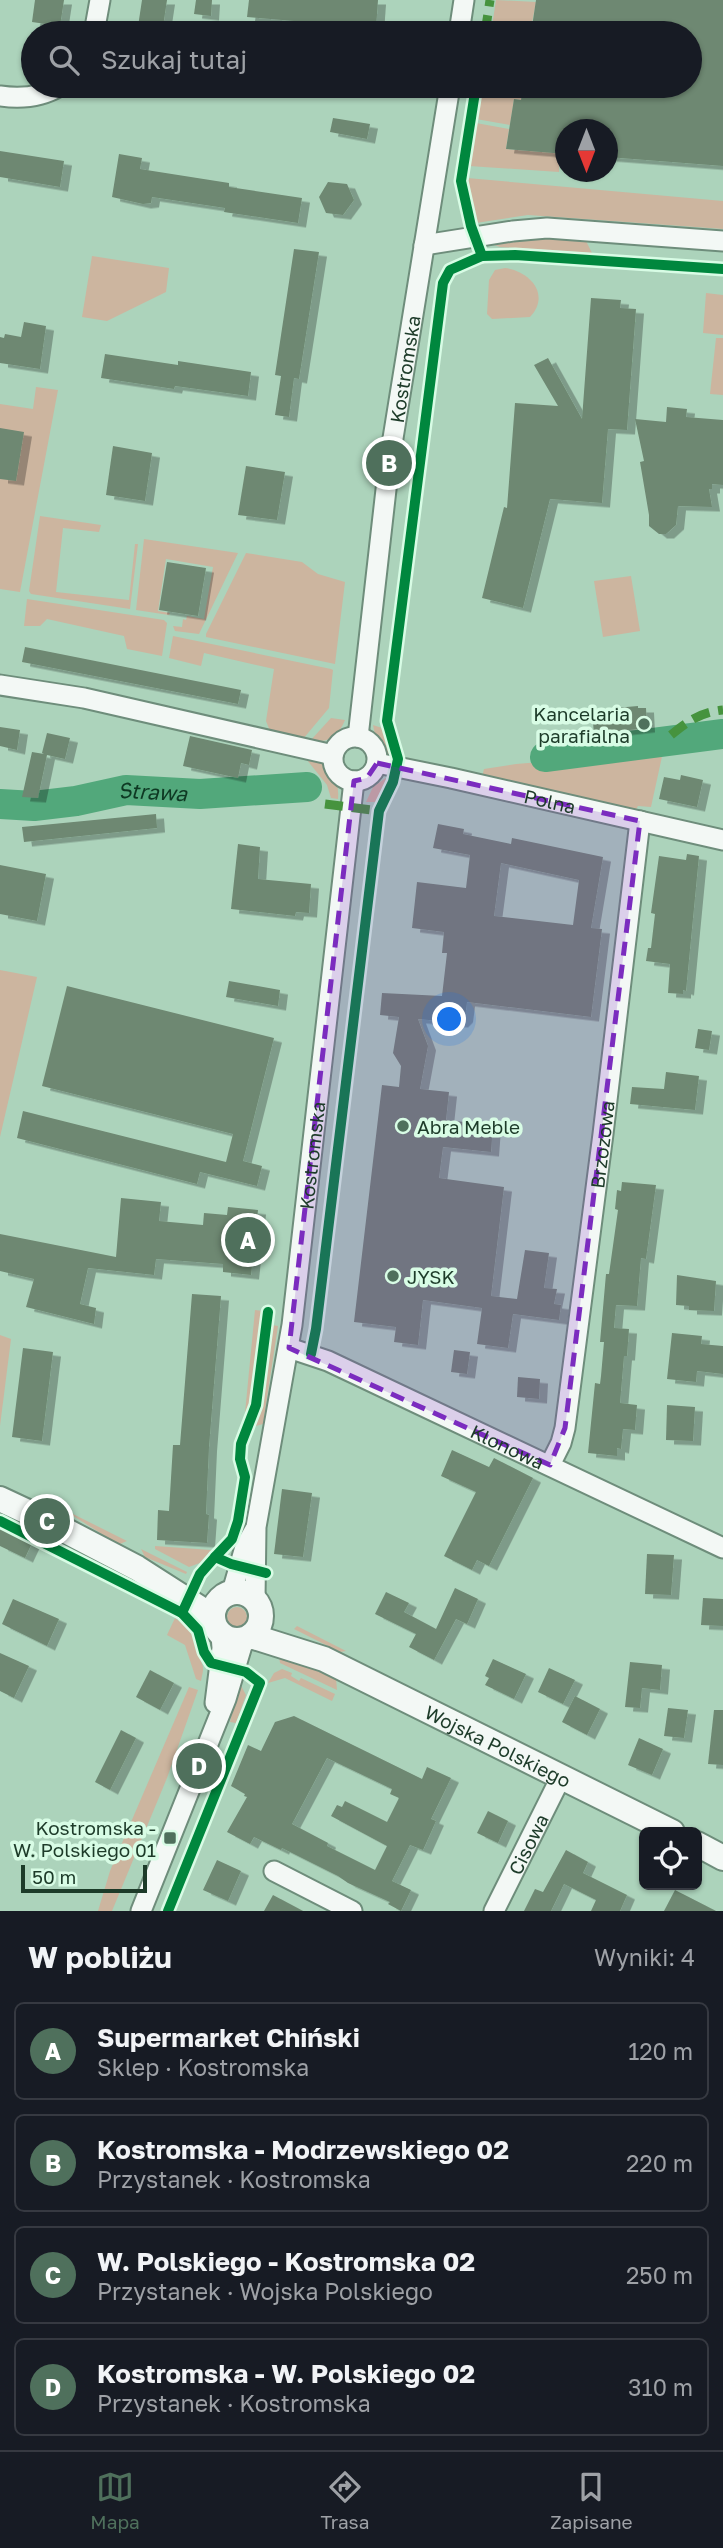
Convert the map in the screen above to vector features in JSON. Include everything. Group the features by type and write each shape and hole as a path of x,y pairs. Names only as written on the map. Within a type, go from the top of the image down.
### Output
{"main road":[{"name":"Wojska Polskiego","path":"0,1499 662,1827"},
{"path":"702,1846 723,1857"}],"street":[{"path":"96,21 100,0"},
{"path":"461,21 464,0"},
{"path":"0,96 21,97"},
{"name":"Kostromska","path":"358,737 389,463 448,98"},
{"path":"424,245 513,231 547,229 723,241"},
{"path":"0,685 84,698 333,755"},
{"path":"358,737 372,744 377,763 367,778 354,781 337,772 333,755 342,741 358,737"},
{"name":"Polna","path":"377,763 723,840"},
{"name":"Kostromska","path":"141,1911 226,1699 237,1616 289,1348 354,781"},
{"name":"Brzozowa","path":"550,1465 565,1428 640,821"},
{"name":"Klonowa","path":"289,1348 328,1361 723,1548"},
{"name":"Cisowa","path":"494,1911 561,1777"},
{"path":"274,1871 352,1911"}],"highlighted area":[{"path":"377,763 640,821 565,1428 550,1465 289,1348 354,781 367,778"}],"shaded area":[{"path":"496,0 536,2 532,21 493,21"},
{"path":"480,98 521,98 514,99 510,125 476,119"},
{"path":"476,123 509,129 506,149 555,153 555,172 469,166"},
{"path":"467,178 723,201 723,229 528,215 476,223 465,184"},
{"path":"528,237 585,239 592,253 500,247 488,243"},
{"path":"92,256 169,268 166,292 107,321 82,317"},
{"path":"505,268 522,274 535,285 538,300 530,317 492,319 487,314 489,280 495,270"},
{"path":"706,293 723,295 723,335 703,333"},
{"path":"716,338 723,338 723,395 710,394"},
{"path":"36,387 58,390 20,592 0,589 0,404 33,409"},
{"path":"40,516 101,525 99,532 63,528 56,592 129,600 135,544 138,544 130,609 31,594 29,591"},
{"path":"144,539 238,553 199,634 175,631 173,626 182,627 183,619 186,620 187,616 204,619 213,567 166,559 158,611 170,613 169,615 136,610"},
{"path":"246,553 302,562 318,574 345,582 335,664 206,637"},
{"path":"631,576 640,631 603,637 594,581"},
{"path":"27,599 164,620 167,623 162,656 127,649 124,636 47,619 40,626 24,626"},
{"path":"173,636 331,669 329,708 303,739 270,731 266,721 274,669 204,653 201,666 169,658"},
{"path":"331,718 345,720 336,735 327,740 310,741"},
{"path":"373,725 385,729 391,757 377,744"},
{"path":"663,752 651,807 638,806 635,811 482,777 484,769 516,764"},
{"path":"308,757 327,768 335,778 338,799 331,798 327,785 307,760"},
{"path":"387,777 376,802 366,802 373,787"},
{"path":"269,783 275,787 308,784 310,791 271,794"},
{"path":"0,970 37,977 0,1137"},
{"path":"255,1310 263,1311 252,1407 244,1423"},
{"path":"272,1325 278,1326 263,1424 252,1427 263,1399"},
{"path":"0,1335 11,1339 0,1426"},
{"path":"59,1507 127,1541 120,1544 113,1541"},
{"path":"155,1546 212,1551 205,1561 189,1567 155,1549"},
{"path":"141,1549 187,1572 186,1574 145,1557"},
{"path":"237,1607 244,1610 247,1617 244,1624 237,1627 230,1624 227,1617 230,1610"},
{"path":"175,1618 190,1630 194,1637 203,1667 201,1681 196,1679 185,1645 167,1635"},
{"path":"297,1626 346,1651 340,1652 294,1629"},
{"path":"279,1656 330,1674 336,1678 337,1690 280,1663"},
{"path":"282,1669 292,1673 291,1676 299,1681 301,1678 335,1694 332,1701 285,1678 268,1683 274,1673"},
{"path":"239,1682 246,1695 236,1723 230,1722"},
{"path":"189,1687 198,1690 167,1778 112,1911 98,1911 110,1871"}],"building":[{"path":"35,0 64,0 61,21 32,21"},
{"path":"142,0 167,0 164,21 139,21"},
{"path":"196,0 212,0 211,16 194,14"},
{"path":"249,0 378,0 376,21 294,21 247,17"},
{"path":"536,0 723,0 723,166 618,158 618,119 555,119 555,153 506,149 514,99 702,98 702,21 533,21"},
{"path":"333,118 370,124 367,139 330,132"},
{"path":"0,151 64,161 60,187 0,177"},
{"path":"119,154 142,158 140,169 302,198 298,223 224,212 225,208 152,197 151,203 143,204 112,197"},
{"path":"328,182 347,184 354,200 343,215 326,213 319,197"},
{"path":"294,249 319,252 299,379 294,378 289,417 275,415 281,376 275,375"},
{"path":"591,298 621,300 620,308 636,309 627,430 608,429 602,503 550,499 523,608 482,598 504,507 507,508 515,403 558,406 534,365 548,358 582,419"},
{"path":"24,322 46,326 40,369 0,363 0,337 4,338 5,334 21,337"},
{"path":"105,354 251,372 248,396 101,378"},
{"path":"667,407 687,409 686,417 723,420 723,485 712,484 712,489 709,489 712,507 678,506 676,525 666,534 659,534 649,526 640,462 644,461 635,419 666,422"},
{"path":"0,428 24,432 16,481 0,479"},
{"path":"113,446 152,453 145,501 106,495"},
{"path":"246,466 285,472 277,520 238,515"},
{"path":"167,562 206,568 198,616 159,610"},
{"path":"25,647 241,690 238,704 22,662"},
{"path":"638,706 646,708 647,728 594,734 592,710"},
{"path":"0,727 20,730 17,750 0,746"},
{"path":"47,733 70,738 65,759 47,755 38,798 22,797 32,752 44,754 42,753"},
{"path":"190,736 252,750 249,765 241,763 238,778 183,766"},
{"path":"681,775 703,780 697,807 659,799 664,777 680,780"},
{"path":"156,814 157,828 24,842 22,827"},
{"path":"438,824 464,829 463,834 511,844 512,838 603,857 591,928 602,929 591,1017 467,1002 465,1018 460,1023 418,1019 428,1046 420,1089 449,1092 446,1120 493,1125 491,1152 443,1147 439,1178 504,1187 491,1296 517,1299 525,1250 549,1253 544,1288 557,1289 554,1304 561,1305 559,1320 513,1314 508,1348 477,1344 482,1308 423,1300 418,1345 394,1342 396,1327 354,1322 382,1085 399,1087 401,1066 393,1053 399,1017 380,1015 382,993 442,996 447,953 442,953 444,932 412,928 417,882 466,888 470,855 433,848","holes":["501,863 579,880 573,925 494,916"]},
{"path":"238,844 260,847 258,879 311,884 309,913 296,912 295,916 231,909"},
{"path":"687,854 699,856 686,991 683,990 683,994 668,993 670,964 646,961 648,948 651,948 655,914 651,913 659,856 686,860"},
{"path":"0,865 46,874 37,921 0,914"},
{"path":"229,981 280,990 278,1006 226,997"},
{"path":"67,986 274,1038 243,1161 262,1166 257,1186 200,1172 197,1184 17,1138 23,1111 226,1162 233,1134 42,1086"},
{"path":"698,1029 712,1031 709,1050 695,1048"},
{"path":"666,1072 699,1076 695,1110 630,1104 632,1087 664,1089"},
{"path":"622,1182 656,1185 646,1259 641,1258 637,1306 616,1305 614,1328 629,1329 620,1403 637,1405 635,1430 623,1429 621,1449 617,1448 617,1456 588,1453 595,1383 600,1384 601,1376 604,1342 600,1342 606,1274 609,1274 618,1210 615,1209 617,1190 621,1191"},
{"path":"121,1198 161,1202 159,1221 203,1225 204,1213 227,1215 228,1207 258,1210 251,1275 223,1272 223,1264 156,1259 154,1275 88,1268 80,1304 96,1308 94,1324 26,1307 34,1279 0,1271 0,1234 116,1257"},
{"path":"677,1275 716,1281 714,1311 689,1310 689,1306 676,1305"},
{"path":"192,1294 221,1296 209,1447 207,1543 157,1540 158,1510 169,1511 173,1445 180,1445"},
{"path":"672,1333 702,1336 701,1344 723,1346 723,1374 697,1371 696,1382 667,1379"},
{"path":"23,1348 53,1352 42,1441 12,1437"},
{"path":"454,1350 470,1352 467,1374 451,1372"},
{"path":"518,1377 540,1379 539,1399 517,1397"},
{"path":"667,1405 695,1407 693,1441 666,1440"},
{"path":"452,1450 489,1467 494,1458 533,1478 489,1566 477,1560 472,1570 444,1556 476,1492 441,1476"},
{"path":"282,1489 312,1493 303,1557 274,1554"},
{"path":"0,1529 32,1543 25,1558 0,1546"},
{"path":"647,1554 674,1555 671,1595 645,1594"},
{"path":"455,1588 478,1599 467,1624 456,1619 434,1660 409,1647 416,1634 375,1614 386,1592 409,1603 404,1612 436,1629"},
{"path":"703,1598 723,1599 723,1626 701,1625"},
{"path":"13,1599 59,1619 47,1646 2,1624"},
{"path":"0,1653 29,1666 14,1698 0,1691"},
{"path":"493,1659 526,1674 514,1699 485,1685 489,1678 485,1676"},
{"path":"630,1662 662,1665 660,1690 642,1688 640,1708 625,1707"},
{"path":"549,1668 575,1680 563,1704 538,1692"},
{"path":"150,1670 174,1683 160,1710 136,1697"},
{"path":"575,1696 600,1709 587,1735 562,1722"},
{"path":"668,1708 688,1710 684,1738 664,1736"},
{"path":"714,1710 723,1710 723,1765 708,1764"},
{"path":"294,1716 422,1779 427,1767 451,1778 431,1819 436,1821 423,1850 410,1845 392,1881 411,1890 401,1911 388,1904 390,1902 282,1848 281,1850 254,1837 250,1844 227,1832 247,1797 231,1786 248,1745 261,1751 275,1722","holes":["327,1758 392,1789 390,1794 399,1798 387,1822 345,1801 342,1807 337,1805 331,1816 387,1846 375,1870 327,1846 328,1843 292,1824"]},
{"path":"121,1730 136,1738 110,1790 95,1782"},
{"path":"639,1738 663,1749 652,1775 628,1765"},
{"path":"488,1811 508,1821 498,1843 477,1833"},
{"path":"566,1850 588,1862 583,1873 627,1895 620,1911 591,1911 596,1900 564,1884 551,1911 524,1911 535,1889 543,1892"},
{"path":"217,1860 241,1871 228,1901 203,1890"},
{"path":"675,1890 716,1911 664,1911"},
{"path":"273,1895 303,1911 264,1911"}],"waterway":[{"name":"Strawa","path":"545,757 723,734"},
{"name":"Strawa","path":"0,804 34,806 76,801 126,790 200,794 307,787"}],"marked path":[{"path":"487,21 490,0"},
{"path":"671,735 695,718 723,710"},
{"path":"325,804 379,811"}],"cycle path":[{"path":"311,1354 379,811 393,782 398,759 387,721 443,283 450,270 482,256 471,226 461,181 474,98"},
{"path":"482,256 515,255 723,269"},
{"path":"215,1557 232,1539 238,1521 245,1477 240,1459 241,1444 256,1405 268,1312"},
{"path":"0,1521 182,1613 198,1630 204,1652 211,1663 246,1672 260,1683 168,1911"},
{"path":"182,1613 200,1574 215,1557 266,1573"}],"place":[{"name":"Kostromska - Modrzewskiego 02","path":"389,463"},
{"name":"Kancelaria parafialna","path":"644,724"},
{"name":"Abra Meble","path":"403,1126"},
{"name":"Supermarket Chiński","path":"248,1240"},
{"name":"JYSK","path":"393,1276"},
{"name":"W. Polskiego - Kostromska 02","path":"47,1521"},
{"name":"Kostromska - W. Polskiego 02","path":"199,1766"},
{"name":"Kostromska - W. Polskiego 01","path":"170,1838"}]}
